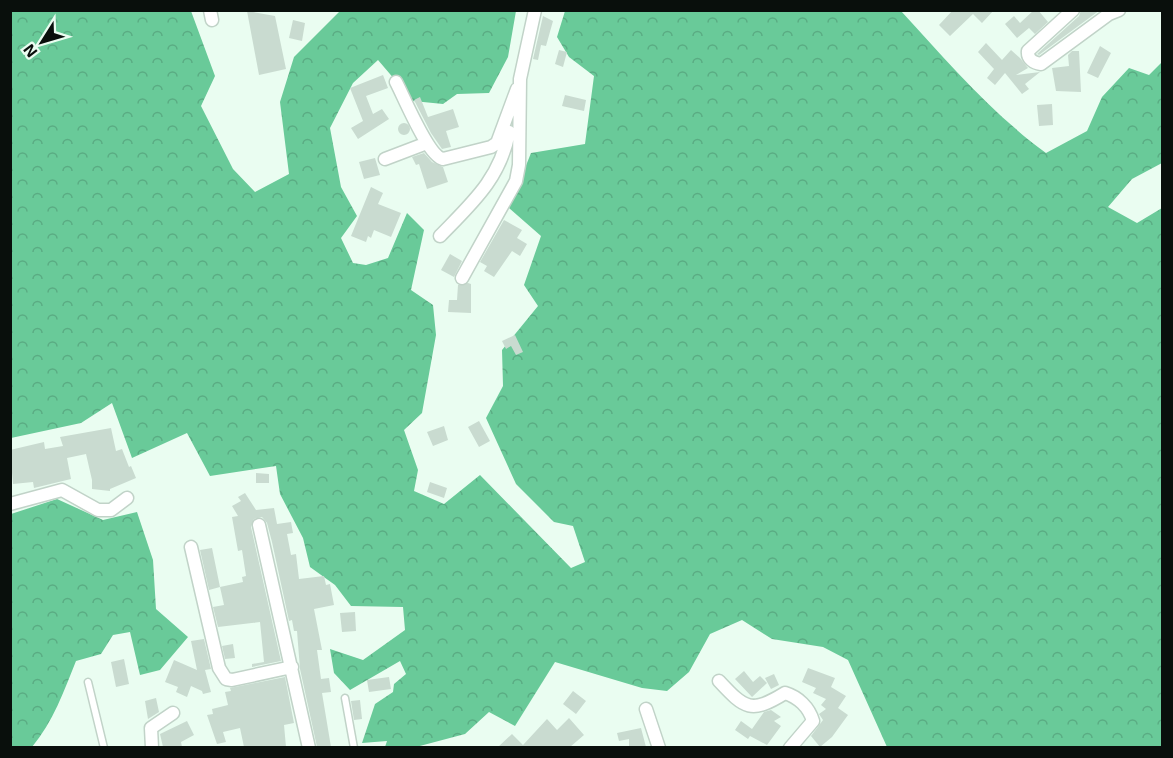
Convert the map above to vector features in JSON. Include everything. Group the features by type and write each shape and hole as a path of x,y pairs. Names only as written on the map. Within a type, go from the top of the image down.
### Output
{"street":[{"path":"396,82 428,143 440,159 491,147 499,140 520,79 535,10"},
{"path":"1073,10 1028,51 1029,58 1034,63 1041,64 1053,57 1109,14 1119,10"},
{"path":"462,278 516,181 519,165 520,79"},
{"path":"440,236 482,195 502,158 509,133 509,110"},
{"path":"385,159 428,143"},
{"path":"10,504 62,490 98,510 111,510 127,498"},
{"path":"260,525 309,747"},
{"path":"191,547 219,668 226,679 232,680 292,667"},
{"path":"719,681 739,703 750,708 785,693 795,696 811,713 813,721 790,747"},
{"path":"646,709 659,747"},
{"path":"152,747 151,728 173,713"}],"lane":[{"path":"88,682 104,747"},
{"path":"345,698 354,747"}],"green space":[{"path":"10,11 191,11 215,76 201,106 233,169 255,192 289,174 280,102 294,57 340,11 516,11 508,57 489,93 457,94 443,104 413,101 378,60 353,83 330,128 341,187 357,216 341,238 353,263 366,265 388,258 407,213 424,230 411,290 433,305 436,335 422,413 404,430 418,470 414,491 444,504 480,475 571,568 585,562 573,526 554,522 516,484 486,418 503,386 502,350 538,306 524,285 541,236 509,208 531,153 585,144 594,76 569,57 557,37 565,11 901,11 1006,121 1046,153 1087,131 1102,97 1129,68 1149,75 1162,62 1162,163 1132,179 1108,207 1137,223 1162,208 1162,747 887,747 848,660 823,647 772,639 742,620 710,634 689,672 667,691 642,688 555,662 515,726 489,712 465,734 416,747 385,747 387,741 362,743 375,704 393,692 394,684 406,674 400,661 350,690 334,673 330,649 363,660 405,630 403,607 351,606 335,585 310,567 303,538 280,494 276,466 210,476 187,433 132,458 112,403 81,423 11,438"},
{"path":"57,499 103,520 137,512 153,560 156,609 188,637 160,670 140,675 130,632 113,635 101,654 76,661 52,717 32,747 11,747 11,514"}],"building":[{"path":"953,10 994,10 982,23 973,14 950,36 939,25"},
{"path":"1034,10 1038,10 1048,22 1035,34 1029,28 1017,38 1005,24 1014,16 1020,23"},
{"path":"1081,10 1100,10 1039,55 1037,54 1079,16"},
{"path":"247,11 275,16 286,69 259,75"},
{"path":"543,16 553,21 546,46 541,45 538,60 533,59"},
{"path":"293,20 305,23 302,41 289,38"},
{"path":"986,43 1002,60 1011,50 1020,58 1028,68 1016,75 1040,72 1025,84 1029,89 1022,94 1005,73 995,85 987,78 994,69 978,52"},
{"path":"1100,46 1111,53 1098,78 1087,73"},
{"path":"559,50 567,52 563,67 555,64"},
{"path":"1072,51 1079,51 1081,92 1056,91 1052,68 1069,66 1068,55"},
{"path":"383,75 388,88 366,96 373,114 382,109 389,119 358,139 351,128 363,121 350,88"},
{"path":"565,95 586,100 584,111 562,106"},
{"path":"420,97 428,117 453,109 459,127 446,131 451,147 442,149 431,133 414,100"},
{"path":"1052,104 1053,125 1039,126 1037,105"},
{"path":"404,123 410,129 404,135 398,129"},
{"path":"424,153 432,162 443,167 448,182 427,189 419,164 416,165 412,157"},
{"path":"375,158 380,175 364,179 359,162"},
{"path":"371,187 383,193 378,204 401,213 391,237 374,230 371,238 368,236 366,242 351,236"},
{"path":"504,220 522,230 517,238 527,244 520,256 512,251 494,277 484,271 487,266 480,262"},
{"path":"450,254 462,261 454,277 441,270"},
{"path":"471,284 471,313 448,312 449,300 457,300 458,285"},
{"path":"515,335 523,352 516,355 511,346 506,349 502,341"},
{"path":"479,421 490,441 479,447 468,427"},
{"path":"444,426 448,440 433,446 427,432"},
{"path":"111,428 116,451 122,449 136,478 110,491 92,489 86,454 67,458 71,479 34,488 33,482 13,484 10,450 44,442 45,449 63,446 60,437"},
{"path":"256,473 269,474 269,483 256,483"},
{"path":"430,482 447,488 444,498 427,492"},
{"path":"245,493 256,510 274,508 277,524 291,522 293,533 287,534 291,555 296,554 299,579 324,576 326,585 330,584 334,605 314,609 322,650 317,650 321,679 329,678 331,692 322,693 331,747 317,747 300,669 297,631 294,631 292,620 289,621 272,542 267,523 262,517 254,519 251,527 281,661 252,667 252,664 264,662 260,622 218,627 213,607 224,605 220,587 243,582 242,577 246,576 242,550 238,551 232,517 238,516 232,506 241,501 238,497"},
{"path":"212,548 220,587 209,590 200,550"},
{"path":"355,612 356,631 342,632 340,613"},
{"path":"204,639 211,669 205,670 211,692 203,694 202,691 191,686 187,697 176,692 178,687 165,682 174,660 197,670 191,641"},
{"path":"233,644 235,658 225,659 222,646"},
{"path":"124,659 129,684 116,687 111,662"},
{"path":"808,668 835,678 831,687 846,696 838,708 848,715 832,737 820,747 811,736 823,720 819,714 826,709 821,705 826,699 813,693 816,688 802,682"},
{"path":"744,671 753,682 760,676 767,683 752,697 735,679"},
{"path":"774,674 779,685 771,689 765,678"},
{"path":"285,677 294,723 284,725 286,747 244,747 240,728 223,732 226,742 217,744 207,715 213,714 212,709 228,705 225,692 231,691 230,688"},
{"path":"389,677 391,689 369,692 367,680"},
{"path":"573,691 586,701 576,714 563,704"},
{"path":"156,698 159,712 148,719 145,701"},
{"path":"360,700 362,719 354,720 351,701"},
{"path":"771,710 781,717 774,721 781,726 767,745 750,736 748,739 735,730 741,721 752,729 764,712"},
{"path":"569,718 584,735 570,747 498,747 512,734 523,745 547,719 557,730"},
{"path":"187,721 194,735 181,742 182,747 163,747 160,734"},
{"path":"641,728 646,747 629,747 629,739 619,741 617,733"}]}
